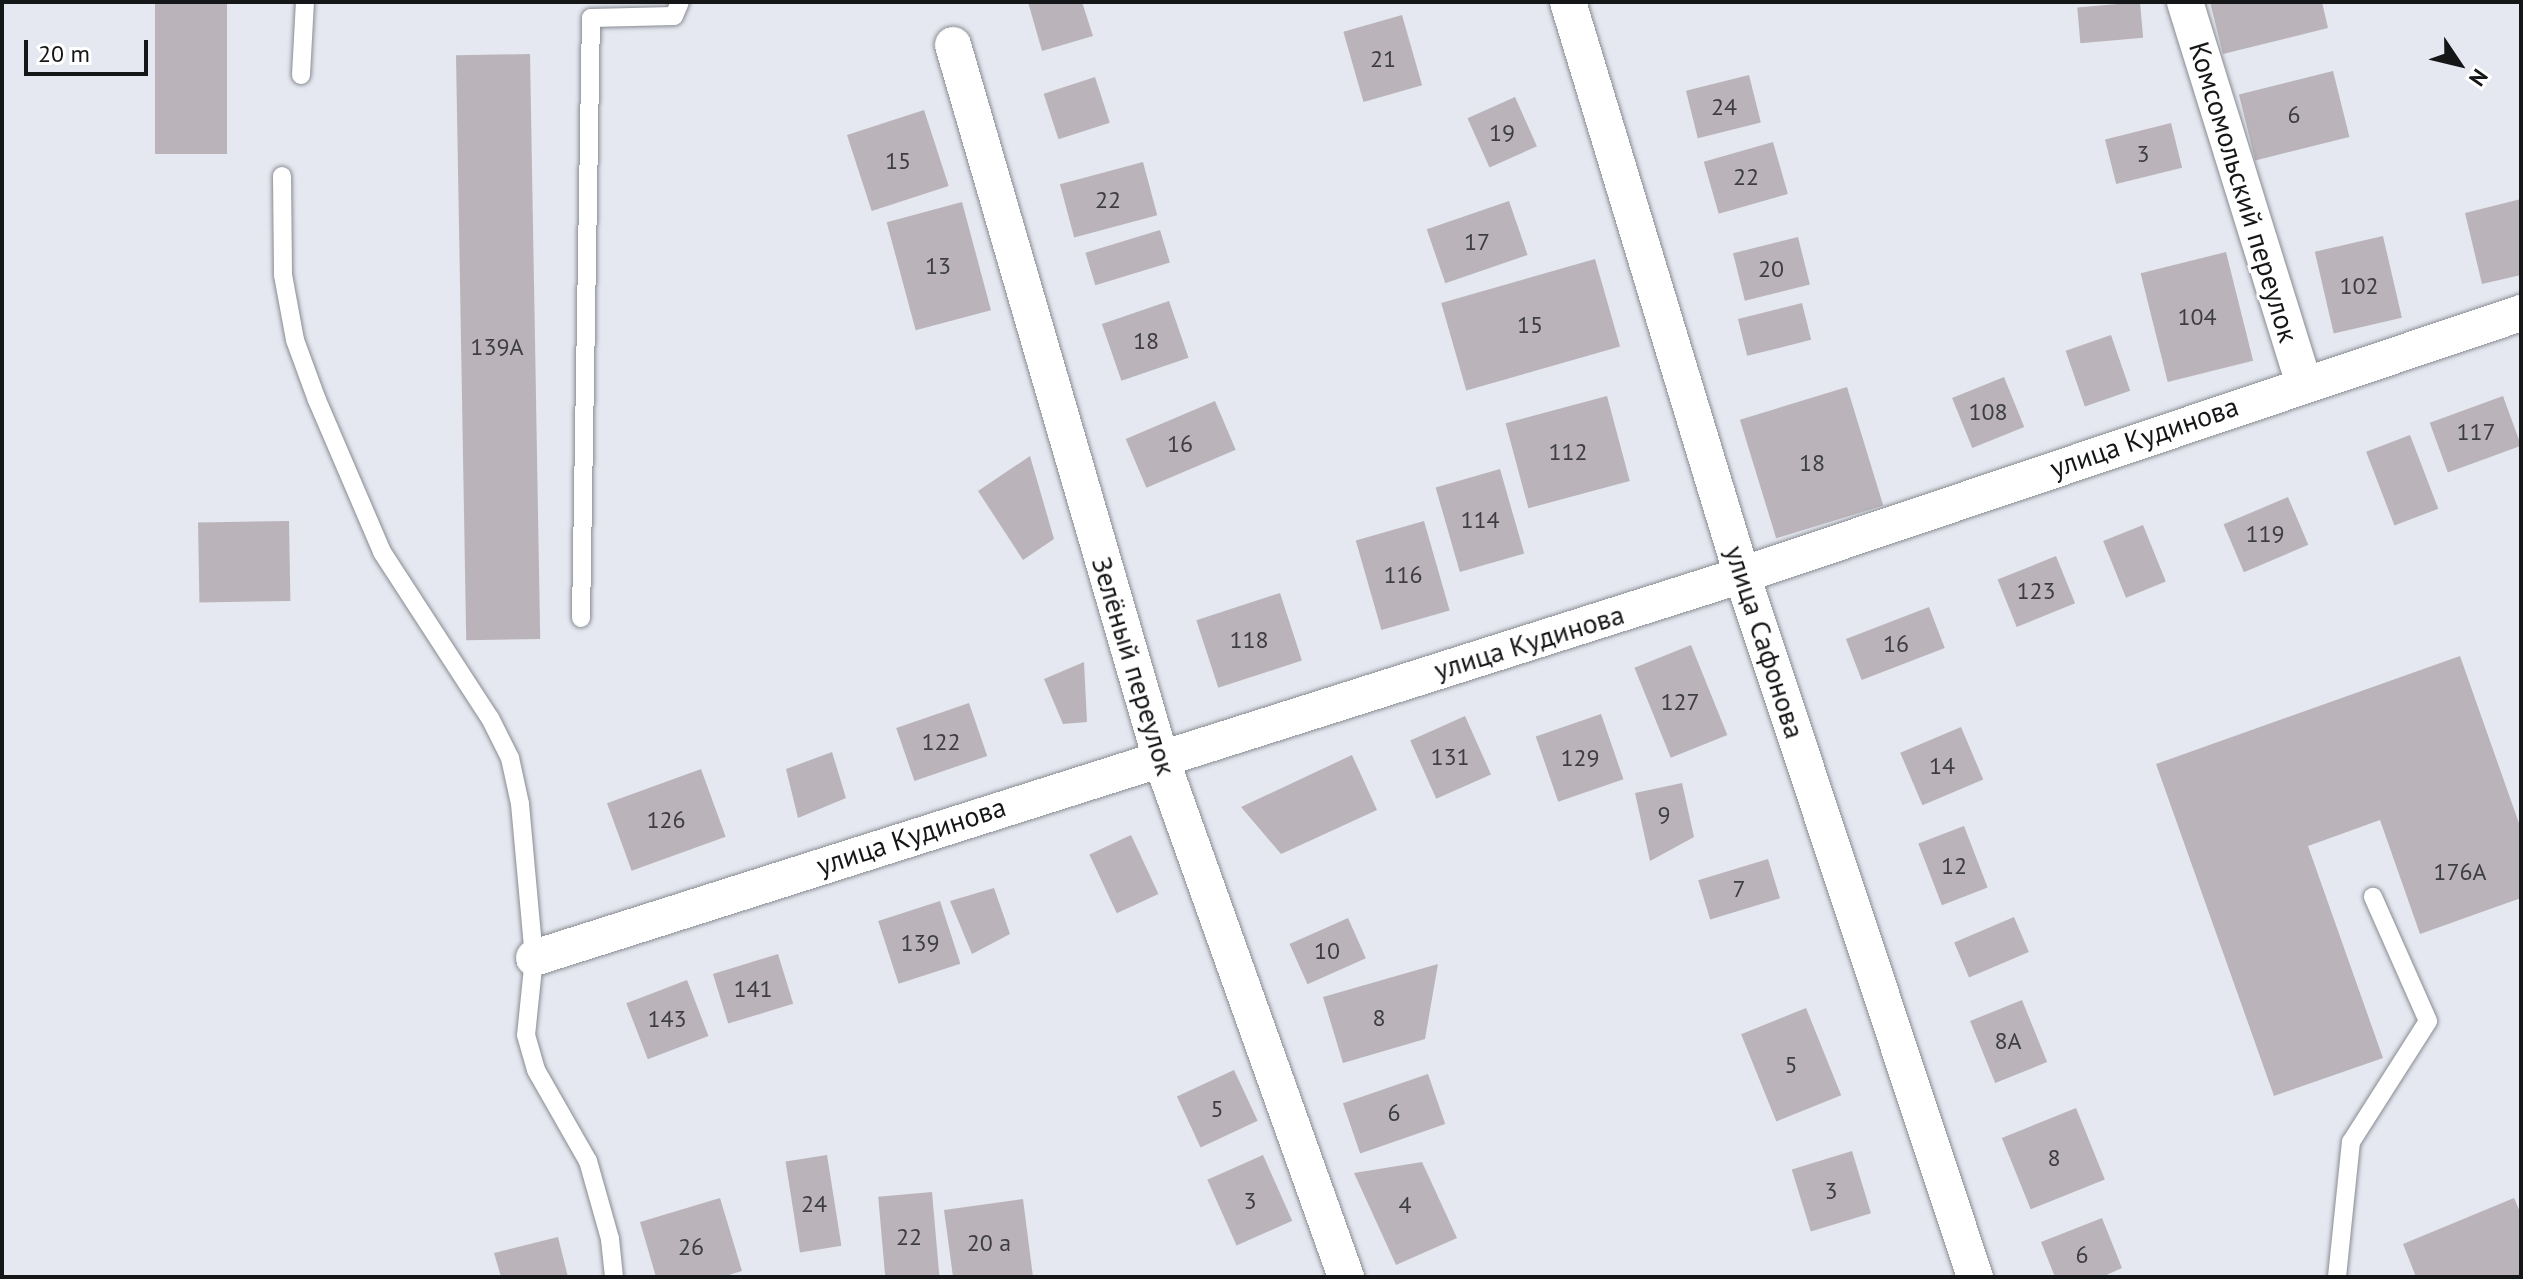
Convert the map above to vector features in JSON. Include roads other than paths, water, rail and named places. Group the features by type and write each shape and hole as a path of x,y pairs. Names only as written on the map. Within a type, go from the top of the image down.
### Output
{"street":[{"name":"улица Сафонова","path":"1568,2 1742,575 1975,1277"},
{"name":"Комсомольский переулок","path":"2185,2 2303,382"},
{"name":"Зелёный переулок","path":"953,45 1160,756 1346,1277"},
{"name":"улица Кудинова","path":"534,958 1160,756 1742,575 2303,382 2521,313"}],"lane":[{"path":"301,75 305,2"},
{"path":"581,618 591,18 674,16 680,2"},
{"path":"282,176 283,275 295,340 317,400 382,552 490,718 510,758 520,804 534,958 526,1035 536,1070 588,1161 610,1239 614,1277"},
{"path":"2337,1277 2351,1142 2428,1021 2373,897"}]}
